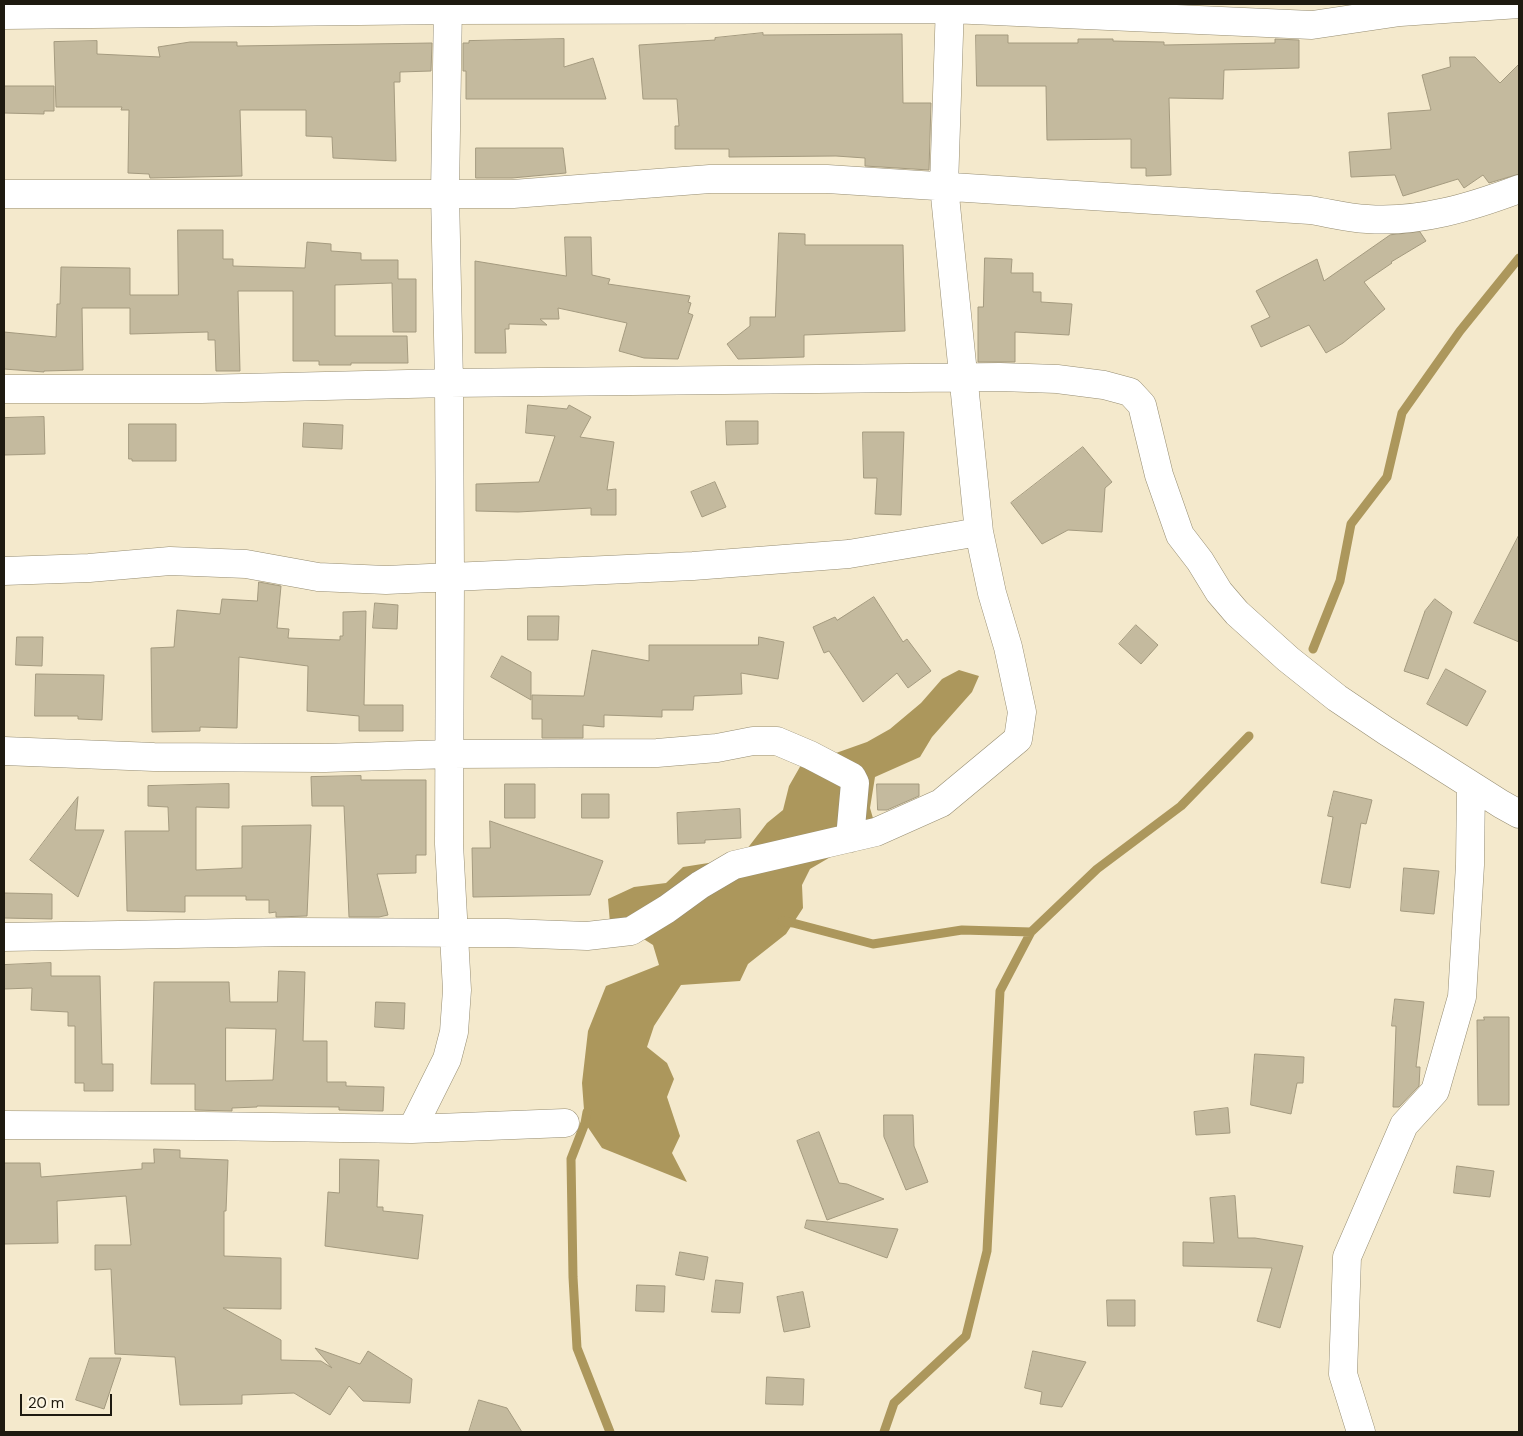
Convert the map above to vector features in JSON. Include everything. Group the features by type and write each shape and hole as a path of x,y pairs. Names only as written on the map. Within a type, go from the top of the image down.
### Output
{"street":[{"path":"4,14 448,7 950,6 1312,25 1400,12 1519,4"},
{"path":"4,937 292,932 587,936 631,931 667,909 700,885 734,865 876,832 941,802 1018,739 1022,712 1008,647 992,593 979,532 944,186 950,6"},
{"path":"412,1129 447,1059 454,1032 457,990 449,844 449,383 445,193 448,7"},
{"path":"4,194 513,194 710,179 827,179 1310,210 1367,219 1420,218 1480,203 1519,189"},
{"path":"4,390 963,378 1058,379 1104,385 1130,392 1142,406 1159,475 1180,535 1200,561 1219,592 1231,606 1288,659 1337,698 1519,814"},
{"path":"4,571 89,568 170,561 246,564 318,577 386,580 693,566 849,554 979,532"},
{"path":"4,751 154,757 325,758 450,754 657,753 717,748 753,742 777,742 816,758 852,777 855,783 850,838"},
{"path":"1361,1432 1344,1374 1347,1257 1404,1125 1435,1091 1462,997 1470,865 1471,785"},
{"path":"4,1125 412,1129 565,1123"}],"shaded area":[{"path":"959,670 979,676 972,692 932,737 920,757 875,777 870,808 875,825 839,852 810,869 802,885 803,908 786,934 748,964 740,981 681,985 654,1026 647,1047 667,1063 674,1079 667,1097 680,1136 672,1153 687,1182 602,1148 585,1123 582,1083 588,1031 606,986 659,965 653,945 631,931 610,923 608,899 634,887 666,883 683,867 740,858 767,823 783,810 789,786 801,765 810,755 836,753 867,742 890,729 921,703 942,679"}],"building":[{"path":"763,33 763,35 902,34 903,103 931,103 929,170 865,166 865,158 836,156 729,157 729,149 675,149 675,126 679,126 677,99 643,99 639,45 715,40 715,38"},
{"path":"976,35 1008,35 1008,43 1078,43 1078,39 1113,39 1113,41 1164,42 1164,45 1275,43 1275,39 1299,40 1299,68 1224,70 1223,99 1169,98 1171,175 1146,176 1146,168 1131,168 1131,139 1047,140 1046,86 977,86"},
{"path":"564,39 564,67 593,58 606,99 466,99 463,43 469,43 469,41"},
{"path":"97,41 97,54 160,57 158,47 190,42 237,42 237,46 432,43 431,71 400,72 400,82 394,82 396,161 333,158 332,137 306,136 306,110 240,110 242,176 150,178 149,174 128,173 129,110 121,110 122,107 56,107 54,42"},
{"path":"1450,57 1475,57 1500,83 1519,64 1519,174 1489,183 1483,175 1464,188 1458,179 1403,196 1395,175 1351,177 1349,152 1391,149 1388,113 1431,110 1422,75 1450,67"},
{"path":"4,86 54,86 54,111 44,111 44,114 4,113"},
{"path":"476,148 563,148 566,173 512,178 476,178"},
{"path":"178,230 223,230 223,259 233,259 233,266 305,268 307,242 331,244 331,251 361,253 361,260 398,260 398,279 416,279 416,332 393,332 392,283 335,285 335,336 407,336 408,363 319,365 319,361 293,361 293,291 238,291 240,371 216,371 215,340 208,340 208,332 130,334 130,308 82,308 83,370 44,372 4,369 4,332 56,337 57,304 60,304 61,267 130,268 130,295 178,295"},
{"path":"1420,232 1426,241 1391,262 1364,282 1385,309 1343,343 1326,353 1309,325 1261,347 1251,326 1270,317 1256,291 1317,259 1324,281 1390,235"},
{"path":"779,233 805,234 805,245 903,245 905,331 804,335 804,357 738,359 727,344 750,326 750,317 775,317"},
{"path":"565,237 591,237 592,275 610,279 608,284 690,296 688,302 691,303 688,313 693,315 678,359 644,358 619,351 627,323 558,308 559,319 540,319 547,325 509,324 509,329 505,329 506,353 475,353 475,261 566,276"},
{"path":"985,258 1012,259 1011,273 1033,273 1033,292 1041,292 1041,302 1072,304 1069,335 1015,332 1015,362 978,362 978,307 983,307"},
{"path":"528,405 567,409 569,405 591,417 580,437 614,442 607,490 616,489 616,515 591,515 591,508 518,512 476,511 476,484 539,482 555,436 526,433"},
{"path":"44,417 45,454 4,455 4,418"},
{"path":"726,421 758,421 758,444 727,445"},
{"path":"304,423 343,425 342,449 303,447"},
{"path":"129,424 176,424 176,461 132,461 132,459 129,459"},
{"path":"863,432 904,432 901,515 875,514 877,478 864,478"},
{"path":"1083,447 1112,482 1105,488 1102,532 1068,530 1042,544 1011,503"},
{"path":"715,482 726,507 702,517 691,492"},
{"path":"1519,535 1519,642 1474,623"},
{"path":"259,582 281,586 277,628 289,629 288,638 340,640 340,636 343,636 343,612 366,611 364,705 403,705 403,731 359,731 359,716 307,711 308,666 239,657 237,728 200,727 200,731 152,732 151,648 174,647 177,610 220,614 222,599 257,601"},
{"path":"874,597 903,642 907,639 931,671 908,688 897,673 863,702 829,651 824,653 813,627 835,617 837,620"},
{"path":"1435,599 1452,612 1428,679 1404,671 1425,611"},
{"path":"375,603 398,605 397,629 373,628"},
{"path":"528,616 559,616 558,640 528,640"},
{"path":"1136,625 1158,645 1141,664 1119,644"},
{"path":"17,637 43,637 42,666 16,665"},
{"path":"759,637 784,642 778,679 741,673 742,694 694,696 693,710 662,710 662,717 604,715 604,727 583,725 583,738 542,738 542,719 532,719 532,695 584,696 592,650 649,661 649,645 758,645"},
{"path":"502,656 531,672 531,700 491,677"},
{"path":"1446,669 1486,691 1467,726 1427,704"},
{"path":"36,674 104,675 102,720 78,719 78,716 35,716"},
{"path":"361,776 361,780 426,780 426,855 416,855 416,873 377,874 388,915 379,917 349,917 344,806 312,806 311,777"},
{"path":"229,784 229,808 196,807 196,870 242,868 242,826 311,825 307,916 276,917 276,912 269,913 269,900 246,900 246,896 185,896 185,912 127,911 125,831 169,831 168,807 148,806 148,786"},
{"path":"505,784 535,784 535,818 505,818"},
{"path":"877,784 919,784 919,796 887,810 878,810"},
{"path":"1334,791 1372,800 1366,824 1361,823 1350,888 1321,883 1333,817 1328,816"},
{"path":"582,794 609,794 609,818 582,818"},
{"path":"78,797 75,830 104,830 78,897 30,860"},
{"path":"740,809 741,838 705,840 705,843 678,844 677,813"},
{"path":"490,821 603,861 590,895 473,897 472,848 490,848"},
{"path":"1404,868 1439,871 1434,914 1401,911"},
{"path":"4,893 52,894 52,919 4,918"},
{"path":"51,963 51,976 100,976 102,1064 113,1064 113,1091 84,1091 84,1083 75,1083 75,1026 68,1026 68,1012 31,1010 32,988 4,989 4,965"},
{"path":"279,971 305,972 303,1041 327,1041 327,1082 346,1082 346,1086 384,1087 383,1111 339,1110 339,1107 257,1106 232,1108 232,1111 195,1110 195,1084 151,1084 154,982 229,982 230,1002 277,1002","holes":["226,1028 276,1029 273,1080 226,1081"]},
{"path":"1395,999 1424,1002 1416,1067 1420,1067 1419,1086 1399,1107 1393,1107 1396,1026 1392,1026"},
{"path":"376,1002 405,1003 404,1029 375,1027"},
{"path":"1484,1017 1509,1017 1509,1105 1478,1105 1477,1020 1484,1020"},
{"path":"1255,1054 1304,1057 1303,1083 1297,1083 1291,1114 1251,1105"},
{"path":"1228,1108 1230,1133 1196,1135 1194,1112"},
{"path":"884,1115 913,1115 914,1146 928,1182 906,1190 884,1137"},
{"path":"819,1132 839,1183 847,1184 884,1199 827,1220 797,1141"},
{"path":"154,1149 180,1150 180,1158 228,1160 226,1211 224,1211 224,1256 281,1258 281,1309 223,1308 281,1340 281,1360 321,1361 332,1368 315,1348 360,1364 368,1351 412,1379 410,1403 363,1401 349,1386 330,1415 294,1393 242,1395 242,1404 180,1405 175,1357 115,1354 111,1269 95,1270 95,1245 131,1245 126,1196 57,1201 58,1243 4,1244 4,1163 40,1163 41,1177 142,1169 142,1163 154,1163"},
{"path":"340,1159 379,1160 377,1207 383,1207 383,1211 423,1215 418,1259 325,1246 328,1192 339,1193"},
{"path":"1457,1166 1494,1171 1490,1197 1454,1193"},
{"path":"1235,1196 1238,1238 1255,1238 1303,1246 1280,1328 1257,1321 1272,1268 1183,1266 1183,1242 1214,1243 1210,1198"},
{"path":"807,1220 898,1229 887,1258 805,1228"},
{"path":"680,1252 708,1257 704,1280 676,1275"},
{"path":"716,1280 743,1283 740,1313 712,1312"},
{"path":"637,1285 665,1286 664,1312 636,1311"},
{"path":"803,1292 810,1327 784,1332 777,1297"},
{"path":"1107,1300 1135,1300 1135,1326 1108,1326"},
{"path":"1033,1351 1086,1362 1062,1407 1040,1404 1042,1392 1025,1388"},
{"path":"90,1358 121,1358 104,1409 76,1400"},
{"path":"767,1377 804,1379 803,1405 766,1404"},
{"path":"479,1400 507,1408 522,1432 469,1432"}],"waterway":[{"path":"1313,649 1340,581 1351,524 1387,477 1402,413 1460,331 1519,258"},
{"path":"884,1432 894,1403 966,1336 987,1251 1000,991 1031,932 1097,869 1181,806 1249,736"},
{"path":"782,921 873,944 962,930 1031,932"},
{"path":"587,1112 585,1123 571,1159 573,1277 577,1348 610,1432"}]}
